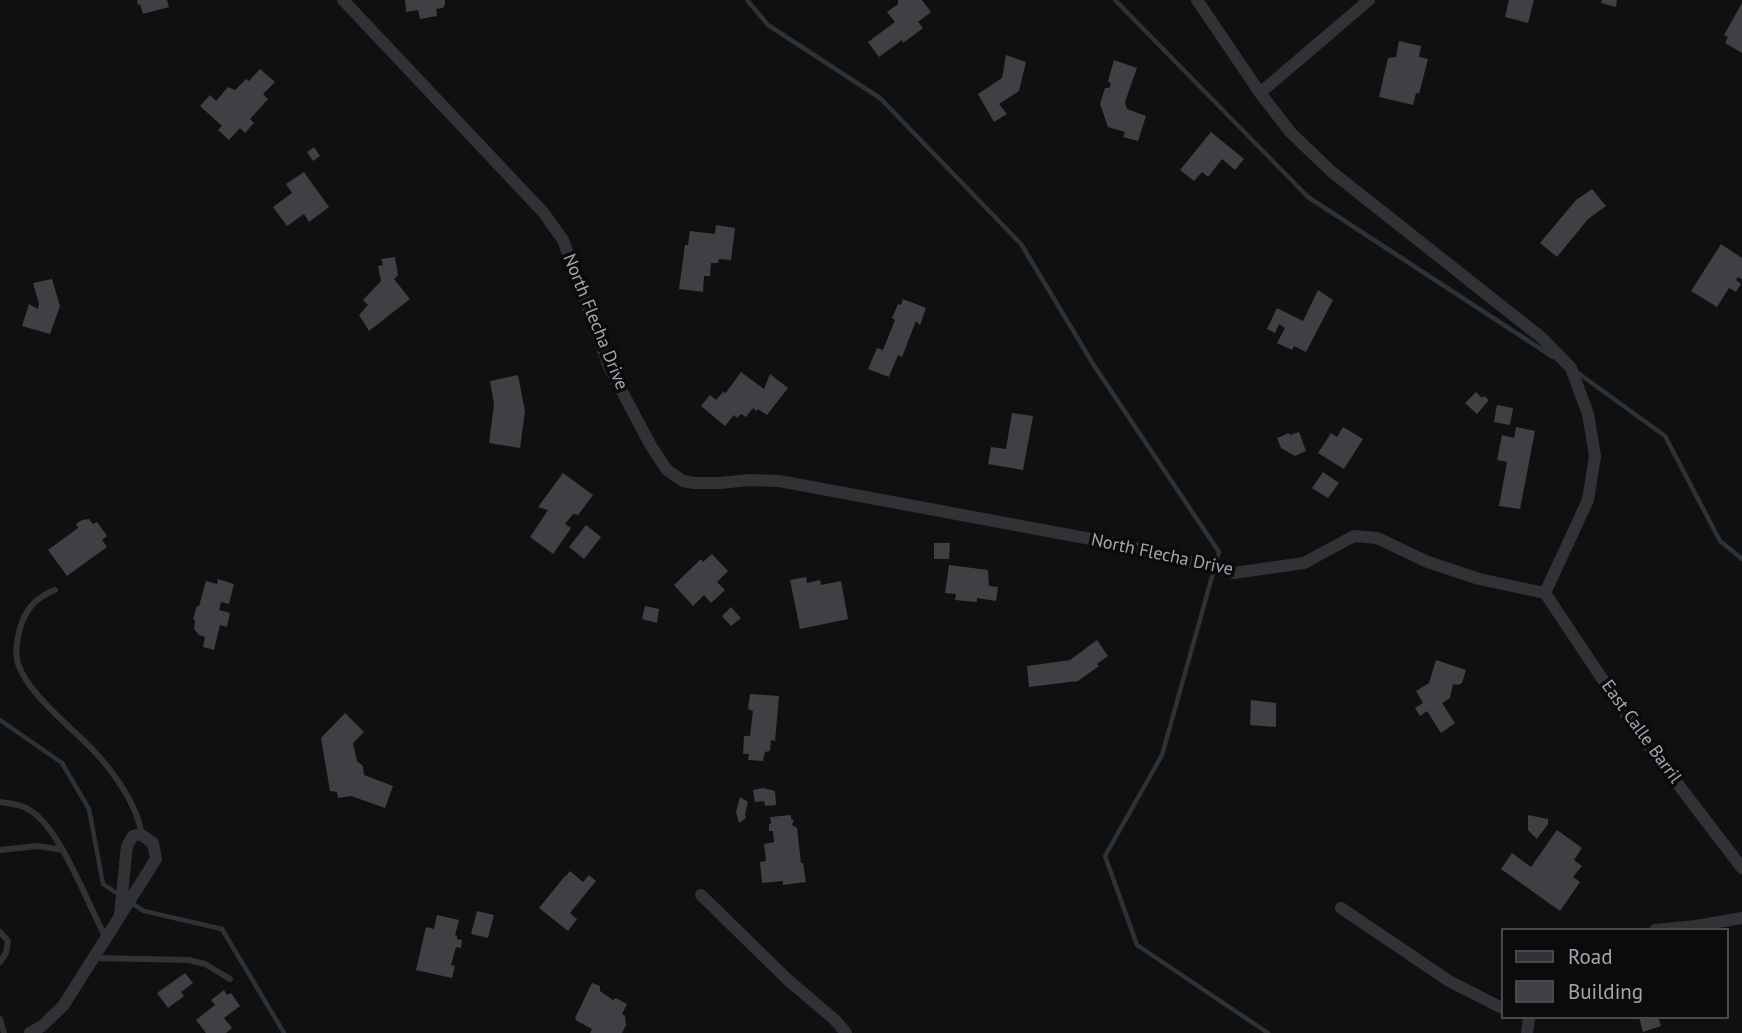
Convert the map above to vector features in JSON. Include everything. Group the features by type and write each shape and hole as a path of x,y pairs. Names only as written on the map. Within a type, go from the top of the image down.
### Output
{"street":[{"name":"North Flecha Drive","path":"343,0 543,212 563,240 609,367 651,446 667,470 683,481 707,484 749,480 790,483 1123,545 1234,573 1304,563 1353,536 1377,538 1428,562 1479,579 1545,593"},
{"path":"1197,0 1260,93 1291,133 1332,172 1542,338 1571,368 1588,414 1595,457 1588,500 1545,593"},
{"path":"1260,93 1369,0"},
{"name":"East Calle Barril","path":"1545,593 1635,728 1742,869"},
{"path":"30,1033 42,1026 63,1006 156,859 153,843 140,834 133,836 127,846 120,914"},
{"path":"701,895 846,1033"},
{"path":"1341,908 1449,981 1500,1007"},
{"path":"1676,928 1742,918"}],"lane":[{"path":"55,590 42,595 31,605 19,631 17,661 38,695 93,749 113,774 136,811 142,836"},
{"path":"0,802 20,804 34,812 52,833 105,937"},
{"path":"0,850 38,846 63,850"},
{"path":"0,932 8,941 6,953 0,962"},
{"path":"93,958 189,960 205,964 230,979"},
{"path":"0,1019 4,1033"}],"building":[{"path":"137,0 167,0 169,7 143,14"},
{"path":"405,0 445,0 445,5 436,9 437,16 420,19 418,10 406,12"},
{"path":"898,0 922,0 931,12 918,22 923,28 879,57 868,42 895,22 887,12 898,4"},
{"path":"1509,0 1534,0 1528,23 1505,17"},
{"path":"1602,0 1617,0 1616,7 1601,3"},
{"path":"1742,3 1742,53 1725,43 1728,37 1724,35"},
{"path":"1399,41 1421,46 1419,57 1428,59 1419,94 1416,93 1413,105 1379,97 1388,58 1396,57"},
{"path":"1006,55 1026,62 1019,91 999,104 1007,114 994,122 978,94 1002,78"},
{"path":"1114,60 1137,68 1125,102 1127,109 1146,116 1138,141 1123,137 1125,132 1108,127 1100,104 1105,88 1109,88 1111,84 1108,81"},
{"path":"260,69 275,82 263,94 268,99 250,119 254,123 245,133 240,128 229,140 218,130 222,126 200,106 210,95 216,101 228,87 235,90 246,79 249,81"},
{"path":"1211,132 1244,159 1235,170 1222,159 1208,177 1202,172 1194,181 1180,170"},
{"path":"314,147 320,156 313,161 307,152"},
{"path":"304,172 329,207 309,222 304,214 287,226 273,207 292,193 286,184"},
{"path":"1592,189 1606,206 1588,219 1557,257 1540,243 1576,200"},
{"path":"716,225 735,228 731,260 719,259 718,263 711,263 710,276 704,276 703,292 679,289 685,245 688,245 690,231 715,234"},
{"path":"1721,244 1742,258 1742,279 1738,277 1736,280 1741,284 1736,292 1729,288 1717,307 1691,291"},
{"path":"395,257 398,275 394,279 410,299 369,331 359,315 368,305 363,300 381,281 378,266 383,265 381,259"},
{"path":"52,279 60,306 50,334 22,326 29,304 38,309 33,283"},
{"path":"1318,290 1333,300 1306,352 1294,346 1292,350 1277,343 1285,328 1279,324 1275,333 1267,329 1277,308 1303,321"},
{"path":"903,299 926,308 920,325 916,321 902,357 898,355 889,377 868,369 877,348 883,350 895,320 892,318"},
{"path":"741,372 764,389 770,374 788,388 767,415 753,408 746,417 741,414 737,418 734,415 725,426 701,406 710,395 716,400 724,391 725,394"},
{"path":"518,375 525,411 520,448 489,443 494,404 490,381"},
{"path":"1476,392 1489,400 1477,414 1465,403"},
{"path":"1497,405 1513,408 1510,425 1494,422"},
{"path":"1012,413 1033,416 1023,470 988,464 991,447 1006,449"},
{"path":"1343,427 1363,439 1344,469 1318,453 1331,433 1337,437"},
{"path":"1516,427 1535,431 1520,509 1499,506 1507,462 1497,460 1502,435 1514,438"},
{"path":"1299,432 1306,451 1295,456 1281,448 1277,438"},
{"path":"1323,472 1339,483 1328,498 1312,488"},
{"path":"563,473 593,495 578,515 573,514 565,524 571,528 553,554 530,537 548,510 538,507"},
{"path":"89,519 93,524 97,522 107,536 102,540 107,547 67,576 48,550 78,528 76,524"},
{"path":"586,525 601,537 584,559 569,547"},
{"path":"934,543 950,543 949,559 934,559"},
{"path":"712,554 728,571 717,582 725,590 711,603 704,595 693,606 674,585 701,559 703,562"},
{"path":"949,565 988,570 989,586 998,587 996,601 977,598 977,602 955,600 956,594 945,593"},
{"path":"806,577 807,583 820,580 821,585 841,581 848,619 800,629 790,580"},
{"path":"218,579 234,584 229,604 221,602 219,610 230,613 227,627 220,625 214,650 203,647 205,637 194,629 193,619 206,581 217,584"},
{"path":"645,606 659,609 657,623 642,619"},
{"path":"731,607 741,618 731,626 722,616"},
{"path":"1097,640 1108,656 1078,681 1029,687 1027,666 1070,660"},
{"path":"1436,660 1466,670 1462,683 1453,684 1450,698 1442,703 1455,723 1441,733 1427,711 1420,716 1415,708 1423,703 1416,691 1429,683"},
{"path":"750,694 779,696 775,741 771,740 770,751 765,752 763,761 748,760 749,754 743,754 744,736 750,736 753,711 748,709"},
{"path":"1251,700 1276,703 1276,727 1250,725"},
{"path":"345,713 364,732 353,743 364,775 393,786 385,808 351,796 338,798 337,792 330,791 321,738"},
{"path":"763,788 775,791 776,805 765,806 764,801 755,802 753,790"},
{"path":"740,797 748,802 746,818 739,823 736,812"},
{"path":"791,815 794,820 792,825 797,828 806,882 783,885 783,881 762,883 760,862 766,861 764,844 774,842 773,831 769,831 770,817"},
{"path":"1528,815 1548,819 1548,824 1537,839 1528,830"},
{"path":"1557,830 1582,848 1574,860 1582,866 1573,877 1580,882 1560,911 1501,869 1512,853 1531,867"},
{"path":"570,871 583,882 589,875 596,881 570,913 577,919 568,931 539,908"},
{"path":"477,911 494,915 488,938 471,934"},
{"path":"437,915 459,920 455,935 462,940 461,948 456,947 451,965 455,966 452,978 416,970 426,927 434,929"},
{"path":"185,973 193,983 181,992 184,996 168,1008 157,993"},
{"path":"592,983 600,986 600,991 613,1000 616,998 627,1004 622,1014 625,1016 626,1025 622,1033 590,1033 592,1029 575,1018"},
{"path":"224,990 227,995 231,993 240,1006 224,1018 232,1028 226,1033 206,1033 196,1020 215,1005 211,1000"},
{"path":"1640,1019 1659,1019 1661,1026 1643,1032"}],"waterway":[{"path":"747,0 768,25 880,98 1021,244 1095,367 1219,552 1162,755 1105,856 1137,945 1268,1033"},
{"path":"1115,0 1308,197 1553,357"},
{"path":"1578,373 1665,436 1720,541 1742,559"},
{"path":"0,720 62,763 89,809 103,884 118,894"},
{"path":"131,903 144,911 222,929 284,1033"}]}
